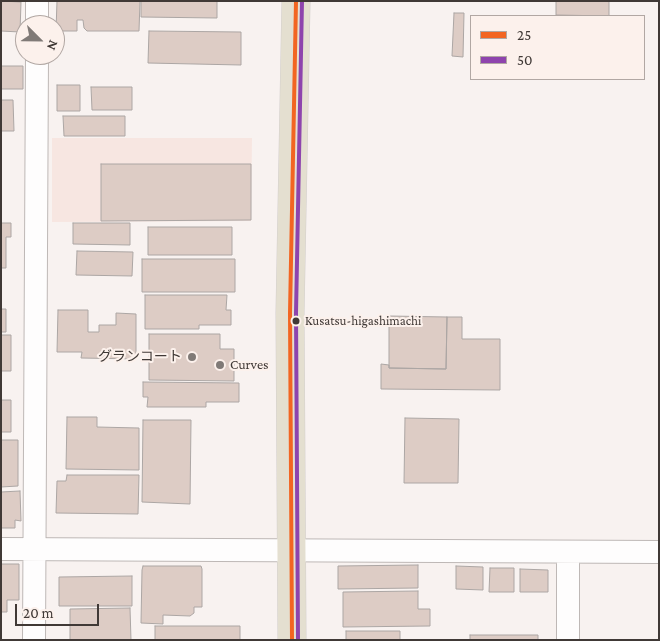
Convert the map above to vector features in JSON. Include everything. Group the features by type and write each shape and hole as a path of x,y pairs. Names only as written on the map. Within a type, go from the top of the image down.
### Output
{"highway":[{"path":"292,640 290,313 296,1"}],"street":[{"path":"37,1 37,15"},
{"path":"34,640 37,65"},
{"path":"1,549 659,552"},
{"path":"568,553 568,640"}],"shaded area":[{"path":"52,138 252,138 251,221 52,222"}],"building":[{"path":"1,1 21,2 21,15 15,15 15,32 1,31"},
{"path":"57,1 140,1 139,31 87,31 84,28 83,20 77,20 77,31 65,31 65,15 57,15"},
{"path":"141,1 217,1 217,18 141,17"},
{"path":"556,1 609,1 609,15 556,15"},
{"path":"454,13 464,13 463,57 452,56"},
{"path":"149,31 241,32 241,65 148,63"},
{"path":"1,66 23,66 23,89 1,89"},
{"path":"57,85 80,85 80,111 57,111"},
{"path":"91,87 132,87 132,110 92,110"},
{"path":"1,100 13,100 14,131 1,131"},
{"path":"63,116 125,116 125,136 64,136"},
{"path":"101,164 251,164 251,220 101,221"},
{"path":"1,223 11,223 11,237 6,237 6,268 1,268"},
{"path":"73,223 130,223 130,245 73,244"},
{"path":"148,227 232,227 232,255 148,255"},
{"path":"77,251 133,252 132,276 76,275"},
{"path":"142,259 235,259 235,292 142,292"},
{"path":"145,295 227,295 226,310 231,310 231,325 199,325 199,329 145,329"},
{"path":"1,309 6,309 6,332 1,332"},
{"path":"58,310 88,310 88,332 99,332 99,325 116,325 116,313 136,314 136,359 81,358 82,352 57,352"},
{"path":"389,316 447,317 446,369 389,368"},
{"path":"447,317 462,317 462,339 500,339 500,390 381,389 381,364 389,365 389,368 446,369"},
{"name":"グランコート","path":"149,334 220,334 220,349 234,349 234,381 149,380"},
{"path":"1,335 11,335 11,371 1,371"},
{"path":"143,382 239,383 239,402 206,402 206,407 147,407 148,397 143,397"},
{"path":"1,400 11,400 11,432 1,432"},
{"path":"67,417 97,417 97,427 139,428 139,470 66,469"},
{"path":"405,418 459,419 458,483 404,483"},
{"path":"143,420 191,420 190,504 142,502"},
{"path":"1,440 18,440 18,486 1,487"},
{"path":"67,475 139,475 138,514 56,513 57,481 66,481"},
{"path":"20,491 21,521 15,520 15,528 1,528 1,492"},
{"path":"1,564 19,564 19,600 7,600 7,612 1,612"},
{"path":"418,565 418,588 338,589 338,566"},
{"path":"143,566 201,566 202,607 194,607 194,613 190,616 163,615 163,624 141,623"},
{"path":"456,566 483,567 483,590 456,589"},
{"path":"490,568 514,568 514,592 489,592"},
{"path":"520,569 548,570 548,592 520,592"},
{"path":"132,576 132,606 59,606 59,577"},
{"path":"418,591 418,609 430,609 430,626 343,627 343,592"},
{"path":"130,608 131,640 70,640 70,609"},
{"path":"155,626 240,626 240,640 155,640"},
{"path":"346,631 400,631 400,640 346,640"},
{"path":"470,635 538,635 538,640 470,640"}],"transit line":[{"name":"25","path":"292,640 290,313 296,1"},
{"name":"50","path":"298,640 296,313 302,1"}],"place":[{"name":"Kusatsu-higashimachi","path":"296,321"},
{"name":"グランコート","path":"192,357"},
{"name":"Curves","path":"220,365"}]}
